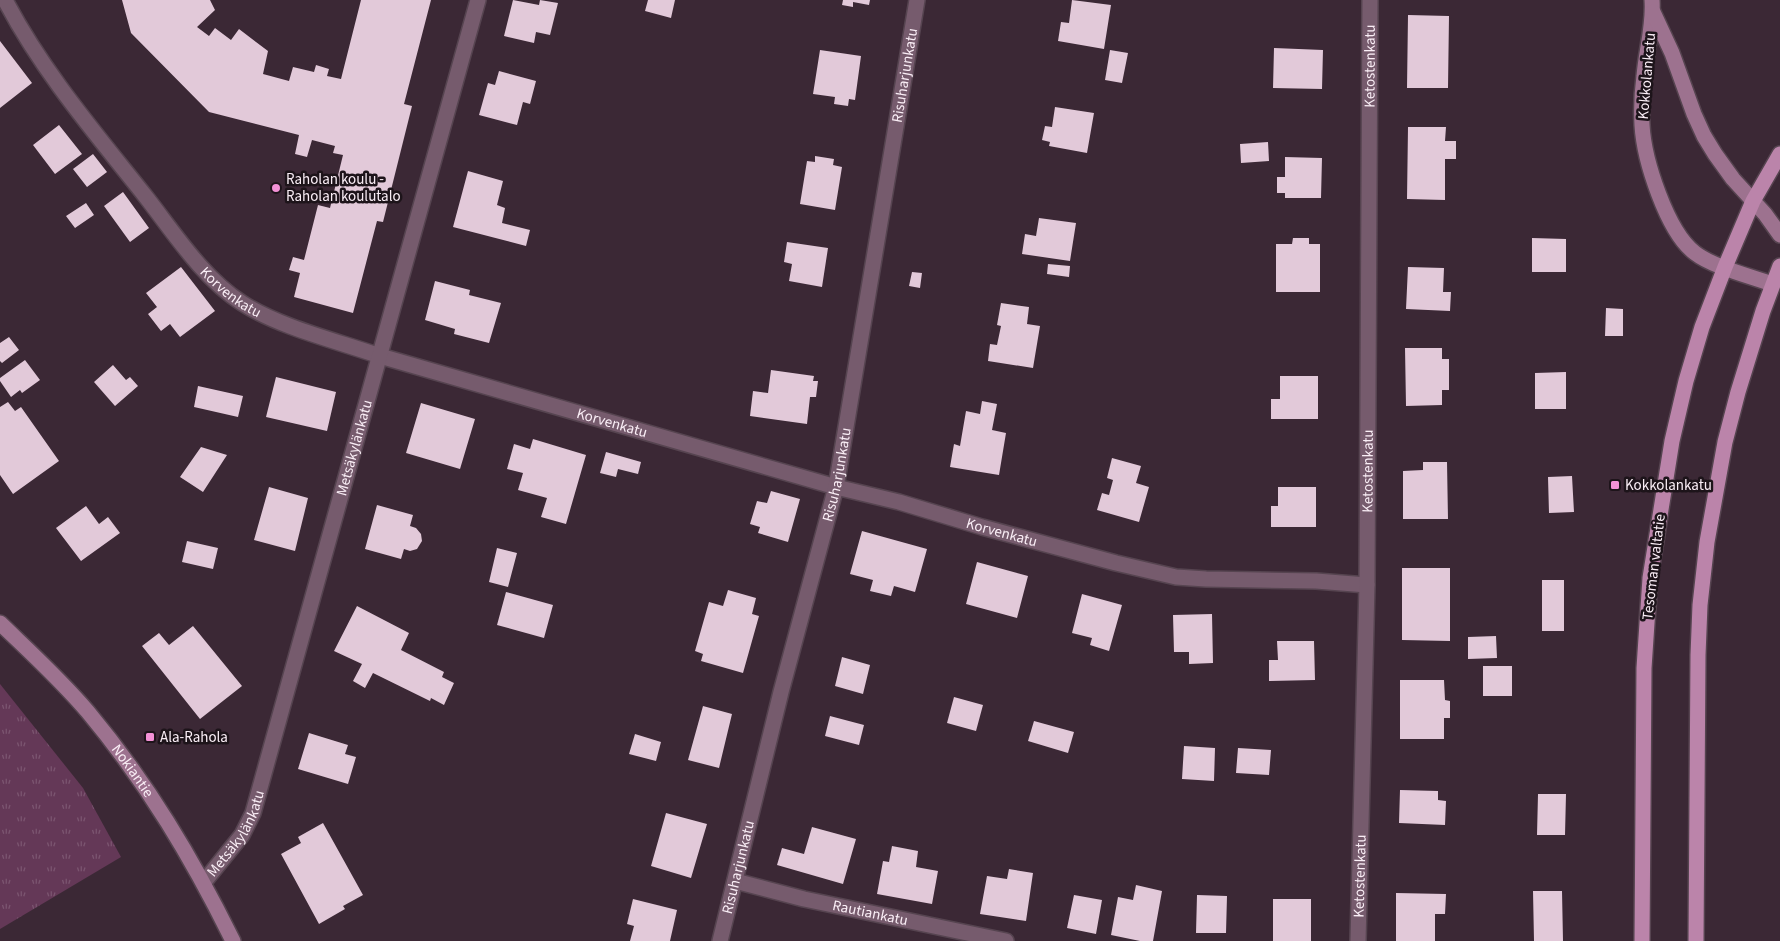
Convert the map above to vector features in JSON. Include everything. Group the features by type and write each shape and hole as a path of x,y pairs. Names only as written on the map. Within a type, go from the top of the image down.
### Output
{"main road":[{"name":"Tesoman valtatie","path":"1642,941 1644,668 1650,578 1672,441 1686,381 1702,327 1753,201 1780,154"},
{"path":"1696,941 1698,655 1700,605 1707,542 1725,442 1740,385 1772,284 1780,266"}],"street":[{"name":"Korvenkatu","path":"5,0 16,22 90,127 188,250 226,291 256,311 272,318 380,356 836,486 1108,561 1176,577 1367,585"},
{"name":"Metsäkylänkatu","path":"204,882 242,835 253,813 478,0"},
{"name":"Risuharjunkatu","path":"720,941 781,692 836,486 917,0"},
{"name":"Ketostenkatu","path":"1358,941 1367,585 1370,0"},
{"name":"Kokkolankatu","path":"1652,6 1704,136 1733,179 1780,234"},
{"name":"Kokkolankatu","path":"1652,6 1644,76 1642,126 1653,176 1667,214 1681,241 1696,254 1772,284"},
{"name":"Nokiantie","path":"0,623 51,671 99,726 160,809 204,882 233,941"},
{"name":"Rautiankatu","path":"735,882 804,899 1006,941"}],"green space":[{"path":"0,684 83,788 121,857 0,929"}],"building":[{"path":"122,0 210,0 215,10 197,27 209,36 215,28 231,40 239,29 268,51 263,74 289,81 293,67 314,72 316,65 329,69 327,76 341,79 361,0 431,0 404,104 412,106 383,222 377,221 353,313 294,297 300,273 289,270 293,257 304,260 318,205 330,208 343,155 333,153 335,146 312,140 307,157 295,154 299,135 209,112 131,33"},
{"path":"513,0 539,5 540,0 558,3 550,35 536,32 534,43 504,36"},
{"path":"648,0 675,0 671,18 645,11"},
{"path":"843,0 870,0 869,5 853,2 853,7 842,5"},
{"path":"1072,0 1111,5 1104,49 1058,41 1061,22 1069,23"},
{"path":"1408,15 1449,16 1448,88 1407,88"},
{"path":"0,41 32,83 0,108"},
{"path":"1274,48 1323,50 1322,89 1273,88"},
{"path":"820,50 861,56 855,100 849,99 848,106 834,104 835,97 813,94"},
{"path":"1110,50 1128,53 1122,83 1105,80"},
{"path":"499,71 536,81 530,104 523,102 517,125 479,115 488,83 495,85"},
{"path":"1055,107 1094,113 1087,153 1049,146 1050,142 1042,140 1045,126 1052,127"},
{"path":"59,125 82,154 55,174 33,145"},
{"path":"1408,127 1446,127 1445,141 1456,141 1456,159 1445,159 1445,200 1407,199"},
{"path":"1268,142 1269,161 1241,163 1240,144"},
{"path":"93,154 107,172 87,187 73,169"},
{"path":"815,156 834,159 833,165 842,167 835,210 800,204 807,161 815,162"},
{"path":"1285,157 1322,158 1321,198 1285,198 1285,193 1277,193 1277,177 1285,177"},
{"path":"468,171 503,181 497,205 505,208 502,223 530,230 526,246 453,227"},
{"path":"123,192 149,228 130,242 104,206"},
{"path":"86,203 94,215 75,228 66,216"},
{"path":"1039,218 1076,223 1070,261 1022,254 1025,234 1036,236"},
{"path":"1293,238 1309,238 1309,244 1320,244 1320,292 1276,292 1276,244 1292,244"},
{"path":"1532,238 1566,239 1566,272 1532,272"},
{"path":"787,242 828,248 822,287 789,281 792,264 784,262"},
{"path":"1048,264 1070,266 1069,277 1047,274"},
{"path":"181,267 215,311 180,337 170,324 161,331 148,314 157,307 146,293"},
{"path":"1408,267 1444,268 1443,292 1451,292 1450,311 1406,309"},
{"path":"912,272 922,273 920,288 909,286"},
{"path":"435,281 470,290 469,295 501,303 489,343 454,334 455,329 425,320"},
{"path":"1001,303 1029,307 1027,324 1040,326 1033,368 988,361 990,344 997,345 1001,326 997,325"},
{"path":"1606,308 1623,309 1623,336 1605,336"},
{"path":"9,337 19,350 2,363 0,361 0,343"},
{"path":"1405,348 1442,348 1442,359 1449,359 1449,390 1442,390 1442,405 1406,406"},
{"path":"25,360 40,380 22,393 20,390 11,397 0,381 0,378"},
{"path":"113,365 126,380 130,377 138,386 115,406 94,382"},
{"path":"771,370 814,376 813,381 818,381 816,397 810,397 807,424 750,416 753,391 768,393"},
{"path":"1566,372 1566,409 1535,409 1535,373"},
{"path":"1280,376 1318,376 1318,419 1271,419 1271,399 1280,399"},
{"path":"276,377 336,392 327,431 266,417"},
{"path":"198,386 243,396 238,417 194,407"},
{"path":"982,401 997,404 992,430 1006,433 999,475 950,467 954,444 960,446 966,411 980,414"},
{"path":"8,402 15,411 21,407 59,461 13,494 0,475 0,407"},
{"path":"421,403 475,419 460,469 406,453"},
{"path":"533,439 586,455 566,524 541,517 547,498 518,490 523,473 507,469 514,444 530,449"},
{"path":"201,447 227,455 203,492 180,477"},
{"path":"606,452 641,462 638,474 618,469 616,477 600,473"},
{"path":"1112,458 1141,466 1136,483 1149,487 1139,522 1097,510 1102,493 1109,495 1113,480 1107,478"},
{"path":"1423,462 1447,462 1448,519 1403,519 1403,471 1423,470"},
{"path":"1572,476 1574,512 1549,513 1548,477"},
{"path":"269,487 308,498 295,551 254,540"},
{"path":"1278,487 1316,487 1316,527 1271,527 1271,506 1278,506"},
{"path":"771,491 800,499 788,542 758,533 760,527 750,524 757,501 767,503"},
{"path":"377,505 413,515 410,526 416,528 421,534 422,541 417,549 410,551 404,549 401,559 365,549"},
{"path":"86,506 99,524 108,517 120,533 81,561 56,528"},
{"path":"862,531 927,549 915,592 894,586 891,596 870,591 873,580 850,574"},
{"path":"187,541 218,548 213,569 182,562"},
{"path":"497,548 517,553 508,587 489,582"},
{"path":"977,562 1028,576 1017,618 966,604"},
{"path":"1402,568 1450,568 1450,641 1402,640"},
{"path":"1542,580 1564,580 1564,631 1542,631"},
{"path":"728,590 756,598 752,614 759,616 743,673 701,661 703,654 695,651 709,602 723,606"},
{"path":"506,592 553,605 544,638 497,625"},
{"path":"1082,594 1122,605 1109,651 1090,645 1092,638 1072,633"},
{"path":"357,606 409,633 401,650 444,672 442,677 454,683 444,705 431,698 430,701 373,673 365,688 353,681 362,664 334,651"},
{"path":"1212,614 1213,663 1189,664 1189,652 1174,652 1173,615"},
{"path":"193,626 242,686 200,719 142,646 159,633 169,645"},
{"path":"1496,636 1497,658 1468,659 1468,637"},
{"path":"1277,641 1314,641 1315,680 1269,681 1269,660 1278,660"},
{"path":"842,657 870,665 863,694 835,686"},
{"path":"1483,666 1512,666 1512,696 1483,696"},
{"path":"1400,680 1444,680 1445,700 1450,701 1450,718 1444,718 1444,739 1400,739"},
{"path":"954,697 983,705 976,731 947,723"},
{"path":"703,706 732,714 719,768 688,760"},
{"path":"830,716 864,725 859,745 825,736"},
{"path":"1034,721 1074,732 1068,753 1028,741"},
{"path":"309,733 348,745 345,754 356,757 348,784 298,769"},
{"path":"635,734 661,742 656,761 629,754"},
{"path":"1184,746 1215,748 1214,781 1182,779"},
{"path":"1238,748 1271,750 1269,775 1236,773"},
{"path":"1400,790 1438,791 1438,800 1446,801 1445,825 1399,823"},
{"path":"1538,794 1566,794 1565,835 1537,835"},
{"path":"666,813 707,824 691,878 651,866"},
{"path":"323,823 363,895 343,906 345,909 319,924 281,854 301,843 298,837"},
{"path":"812,827 856,839 843,884 777,865 782,848 804,854"},
{"path":"892,846 918,851 916,867 938,871 932,904 877,894 883,861 889,862"},
{"path":"1009,869 1033,873 1026,921 980,914 987,876 1007,879"},
{"path":"1136,885 1162,891 1153,941 1140,941 1111,935 1118,897 1133,900"},
{"path":"1533,891 1562,891 1563,941 1534,941"},
{"path":"1396,893 1446,894 1445,914 1435,914 1435,941 1396,941"},
{"path":"1074,895 1102,900 1096,934 1067,928"},
{"path":"1197,895 1227,896 1226,933 1196,933"},
{"path":"633,899 677,910 670,941 630,941 634,926 627,924"},
{"path":"1273,899 1311,899 1311,941 1273,941"}],"place":[{"name":"Raholan koulu - Raholan koulutalo","path":"276,188"},
{"name":"Kokkolankatu","path":"1615,485"},
{"name":"Ala-Rahola","path":"150,737"}]}
